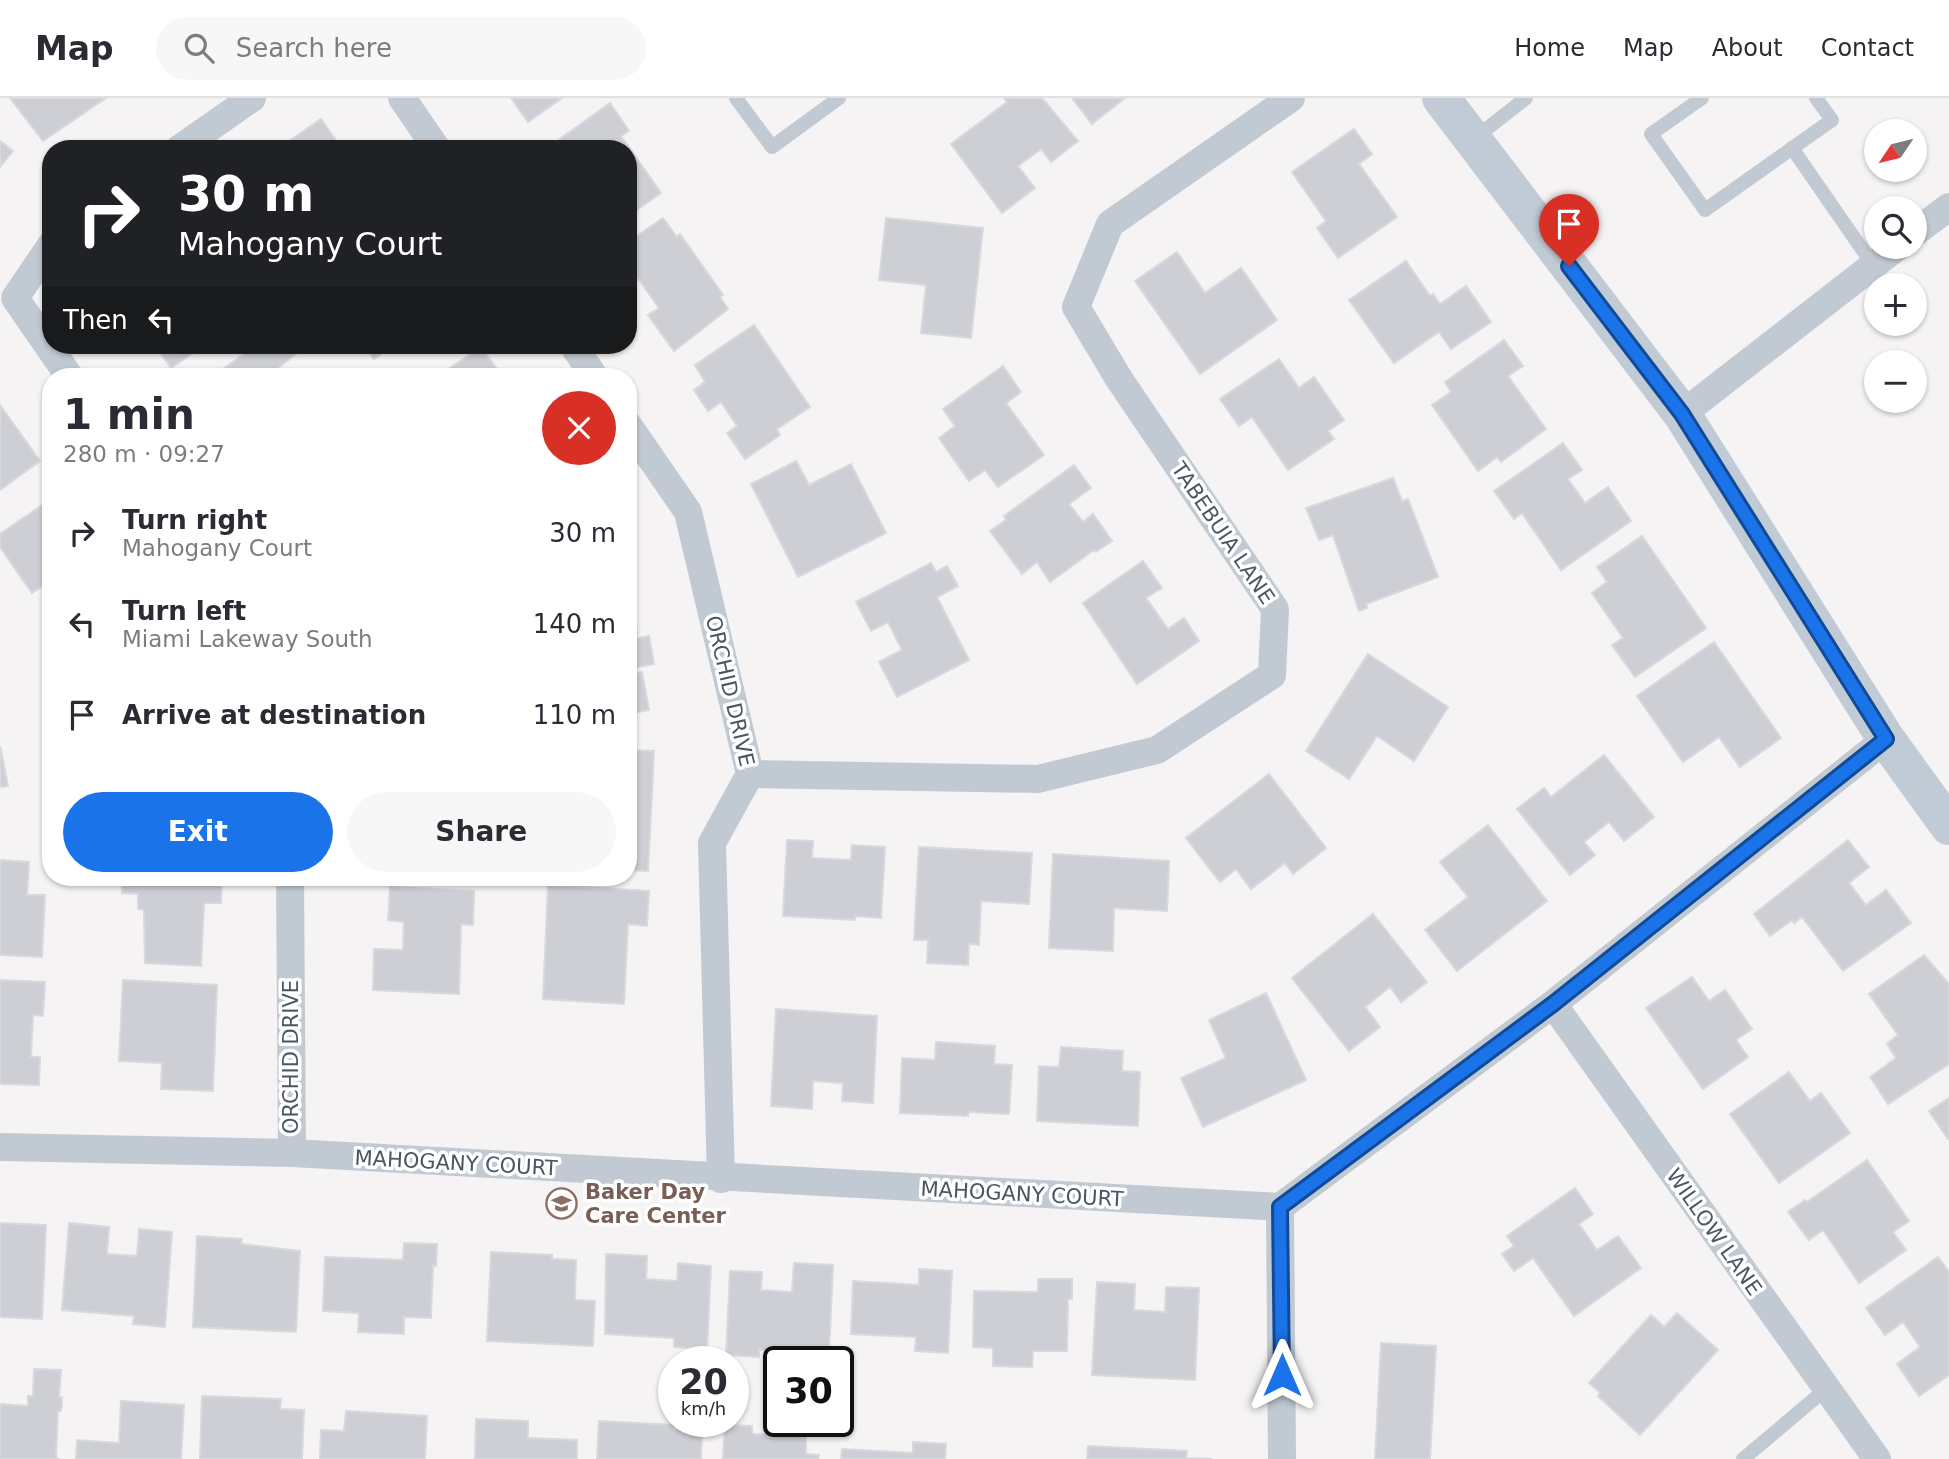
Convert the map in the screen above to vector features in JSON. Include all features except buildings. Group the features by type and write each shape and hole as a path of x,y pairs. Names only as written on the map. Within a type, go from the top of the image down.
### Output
{"street":[{"path":"192,140 252,98"},
{"path":"402,98 431,140"},
{"name":"TABEBUIA LANE","path":"750,774 1038,779 1157,750 1272,676 1275,609 1119,379 1076,307 1110,224 1292,98"},
{"path":"1441,98 1682,414 1886,739 1949,826"},
{"path":"1927,223 1949,207"},
{"path":"42,258 15,298 42,337"},
{"path":"1682,414 1881,259"},
{"name":"ORCHID DRIVE","path":"637,438 688,512 750,774 712,843 721,1179"},
{"path":"1282,1459 1280,1207 1553,1004 1886,739"},
{"name":"ORCHID DRIVE","path":"290,886 292,1153"},
{"name":"WILLOW LANE","path":"1553,1004 1877,1459"},
{"name":"MAHOGANY COURT","path":"0,1147 292,1153 721,1179 1280,1207"}],"lane":[{"path":"736,98 772,147 839,98"},
{"path":"1473,140 1526,98"},
{"path":"1702,98 1651,134 1704,210 1832,120 1816,98"},
{"path":"1792,148 1873,265"},
{"path":"1743,1459 1826,1390"}],"place":[{"name":"Baker Day Care Center","path":"562,1204"}],"route":[{"path":"1282,1375 1280,1207 1553,1004 1886,739 1682,414 1569,266"}]}
